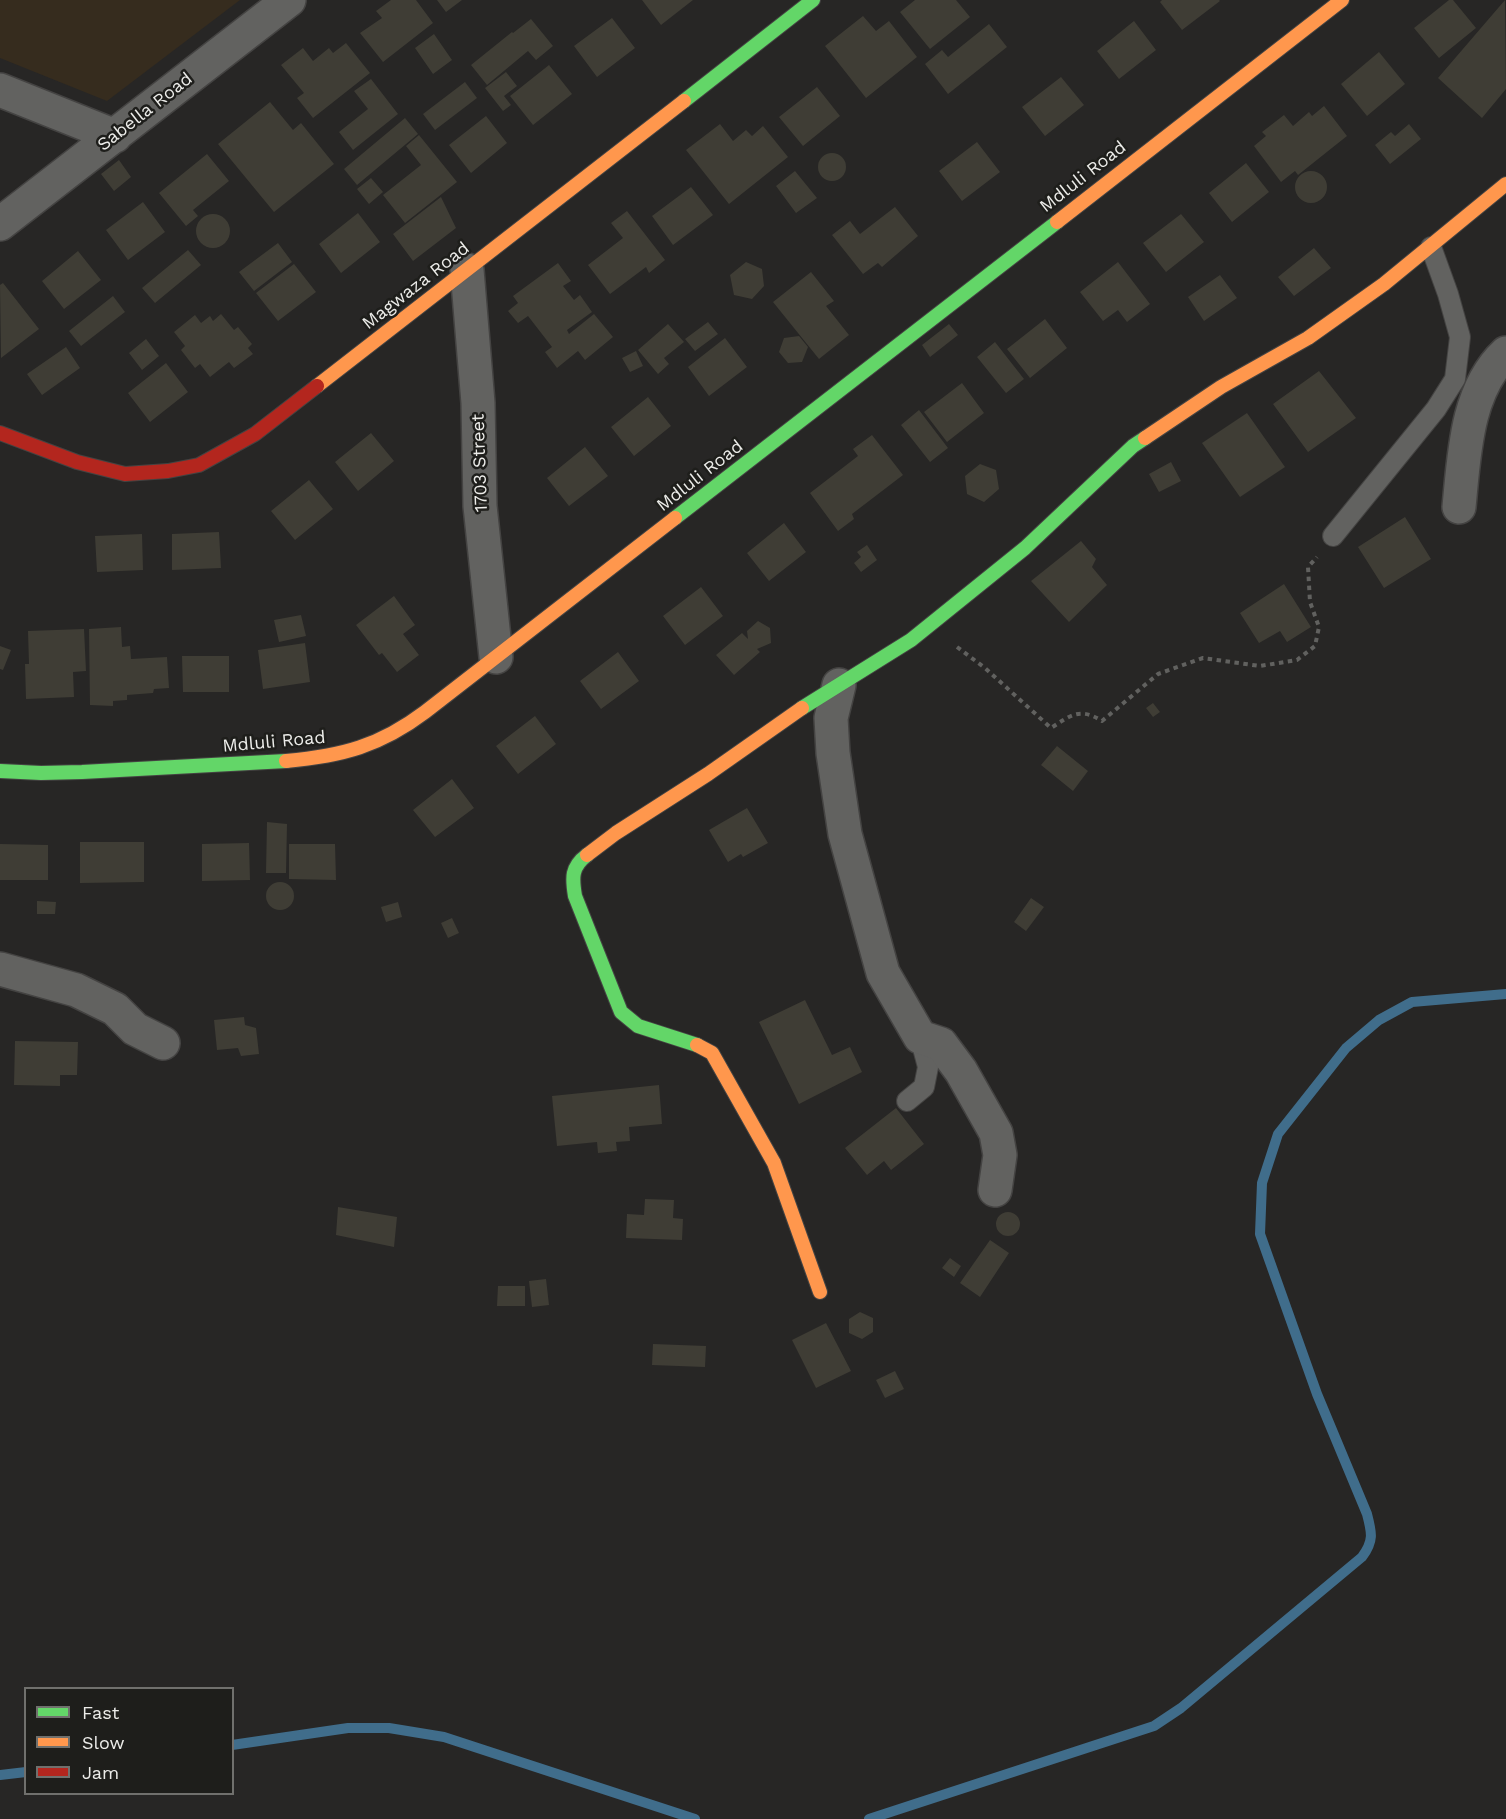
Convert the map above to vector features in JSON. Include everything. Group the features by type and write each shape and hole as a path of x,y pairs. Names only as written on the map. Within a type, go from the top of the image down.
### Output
{"street":[{"name":"Sabella Road","path":"0,224 289,0"},
{"name":"Magwaza Road","path":"0,433 77,462 125,474 168,471 199,465 255,434 813,0"},
{"name":"Mdluli Road","path":"0,771 70,772 294,761 336,754 372,744 404,727 1342,0"},
{"path":"0,90 115,136"},
{"path":"820,1292 774,1163 712,1053 692,1042 638,1026 621,1012 575,896 572,878 579,861 616,833 708,774 796,712 911,640 1024,548 1134,446 1221,387 1308,338 1384,284 1506,184"},
{"name":"1703 Street","path":"467,270 478,403 480,506 496,657"},
{"path":"1460,507 1468,436 1476,399 1497,361 1506,353"},
{"path":"839,685 831,718 833,753 845,834 883,974 920,1037 941,1044 961,1071 996,1133 1000,1155 995,1190"},
{"path":"0,969 76,990 115,1009 135,1029 163,1043"}],"lane":[{"path":"1333,536 1436,409 1455,379 1460,337 1431,247"},
{"path":"906,1101 924,1087 928,1067 920,1037"}],"path":[{"path":"911,640 947,640 985,668 1051,728 1072,714 1092,714 1102,721 1158,674 1203,658 1260,666 1297,660 1316,646 1319,627 1310,602 1308,567 1333,536"}],"shaded area":[{"path":"0,0 240,0 107,101 0,58"}],"building":[{"path":"391,0 416,0 433,23 383,62 360,33 382,18 376,11"},
{"path":"437,0 462,0 446,12"},
{"path":"642,0 693,0 661,25"},
{"path":"915,0 956,0 970,17 930,49 900,12"},
{"path":"1162,0 1220,1 1182,30 1160,2"},
{"path":"1449,0 1453,0 1476,28 1439,58 1414,28"},
{"path":"1505,0 1506,89 1482,118 1438,78"},
{"path":"863,16 876,31 889,21 917,57 866,98 825,46"},
{"path":"612,18 635,48 597,77 574,46"},
{"path":"531,19 553,46 536,60 528,51 487,85 471,65"},
{"path":"1134,21 1156,50 1119,79 1097,51"},
{"path":"989,24 1007,47 948,94 925,64 942,50 948,57"},
{"path":"434,34 452,60 433,74 415,48"},
{"path":"346,43 370,73 313,118 297,98 304,93 281,65 303,48 313,61 329,48 333,53"},
{"path":"1379,52 1405,84 1367,116 1341,84"},
{"path":"549,65 572,94 533,125 510,96"},
{"path":"506,72 517,86 504,96 511,105 503,111 485,88"},
{"path":"1061,77 1084,105 1045,136 1022,107"},
{"path":"371,79 398,114 353,150 339,132 368,109 354,91"},
{"path":"465,82 477,98 435,130 423,114"},
{"path":"817,87 840,116 803,146 779,117"},
{"path":"270,102 293,130 301,123 334,164 274,212 218,144"},
{"path":"1324,106 1347,136 1298,175 1295,171 1281,182 1254,146 1266,136 1262,132 1284,115 1293,126 1309,112 1312,116"},
{"path":"486,116 507,143 471,173 449,145"},
{"path":"405,118 418,134 357,185 344,169"},
{"path":"720,124 733,141 746,130 752,136 763,126 788,157 729,204 686,150"},
{"path":"1409,124 1421,139 1390,164 1375,145 1391,132 1395,136"},
{"path":"419,135 457,182 405,223 383,195 421,165 406,146"},
{"path":"977,142 1000,172 962,201 939,171"},
{"path":"832,153 842,157 846,167 842,177 832,181 822,177 818,167 822,157"},
{"path":"207,154 229,181 193,210 198,216 186,226 159,193"},
{"path":"119,160 131,177 114,191 101,174"},
{"path":"1246,163 1269,192 1232,222 1209,193"},
{"path":"795,171 817,198 796,213 776,186"},
{"path":"1311,171 1322,176 1327,187 1322,198 1311,203 1300,198 1295,187 1300,176"},
{"path":"371,178 383,192 369,204 357,189"},
{"path":"691,187 713,215 673,245 652,216"},
{"path":"441,197 456,228 413,261 393,234"},
{"path":"143,202 165,232 128,260 106,230"},
{"path":"895,207 918,236 882,267 878,263 863,274 832,235 850,221 860,234"},
{"path":"627,211 665,260 649,273 646,267 610,294 588,265 623,238 611,223"},
{"path":"358,213 380,242 341,273 319,244"},
{"path":"213,214 225,219 230,231 225,243 213,248 201,243 196,231 201,219"},
{"path":"1181,214 1204,242 1166,272 1143,243"},
{"path":"278,243 292,262 254,291 239,272"},
{"path":"1314,248 1331,268 1294,296 1278,277"},
{"path":"188,250 201,265 155,303 142,288"},
{"path":"78,251 101,280 64,309 42,281"},
{"path":"746,262 762,269 764,286 752,299 734,295 730,275"},
{"path":"1118,262 1150,304 1127,322 1118,310 1103,321 1080,292"},
{"path":"558,263 571,281 563,286 574,300 580,295 592,312 567,330 569,334 594,314 613,337 585,360 578,351 557,368 545,352 552,347 528,316 518,323 508,311 518,303 513,296"},
{"path":"294,264 316,292 278,321 256,293"},
{"path":"811,272 834,301 826,306 849,335 819,359 773,302"},
{"path":"1220,275 1237,298 1204,321 1188,297"},
{"path":"3,283 39,329 1,358 0,285"},
{"path":"113,296 125,312 81,346 69,331"},
{"path":"221,314 234,330 238,327 252,344 248,348 253,354 234,368 229,362 210,377 200,364 195,368 181,350 185,346 174,332 195,315 201,323 210,316 213,321"},
{"path":"1045,319 1067,348 1030,378 1007,349"},
{"path":"708,322 718,334 695,351 685,339"},
{"path":"668,324 684,342 664,358 669,364 658,374 638,350"},
{"path":"949,324 958,335 930,357 922,345"},
{"path":"799,336 808,347 802,362 788,363 779,352 784,338"},
{"path":"725,338 747,367 709,396 688,367"},
{"path":"146,339 159,356 142,370 129,353"},
{"path":"995,342 1024,379 1006,393 977,357"},
{"path":"66,347 80,368 42,395 27,374"},
{"path":"636,351 643,366 630,372 622,358"},
{"path":"166,363 188,392 150,422 128,393"},
{"path":"1319,371 1356,418 1308,452 1273,404"},
{"path":"962,383 984,413 947,442 924,412"},
{"path":"648,397 671,426 634,456 611,427"},
{"path":"919,410 948,448 930,462 901,425"},
{"path":"1247,413 1285,467 1240,497 1202,443"},
{"path":"371,433 394,461 358,491 335,462"},
{"path":"872,435 903,475 852,514 854,519 838,531 810,493 858,456 853,449"},
{"path":"585,447 608,476 569,506 547,478"},
{"path":"1171,462 1181,481 1159,492 1149,474"},
{"path":"980,464 996,470 999,489 984,502 967,494 965,476"},
{"path":"309,480 333,509 295,540 271,511"},
{"path":"1405,517 1431,559 1384,588 1358,547"},
{"path":"784,523 806,552 769,581 747,553"},
{"path":"219,532 221,568 172,570 172,534"},
{"path":"142,534 143,570 97,572 95,536"},
{"path":"1081,541 1096,559 1092,567 1107,585 1069,622 1031,581"},
{"path":"867,545 877,560 861,572 854,563 861,557 857,552"},
{"path":"1284,584 1311,627 1287,642 1280,631 1259,643 1240,613"},
{"path":"701,587 723,616 685,645 663,616"},
{"path":"394,596 415,625 403,634 419,655 397,672 382,653 379,655 356,625"},
{"path":"301,615 306,636 279,642 274,620"},
{"path":"758,621 770,628 771,643 757,649 760,652 734,675 716,655 742,633 748,639 747,631"},
{"path":"121,627 122,647 130,646 131,659 167,657 169,688 154,689 153,693 127,695 127,700 113,701 113,706 90,705 89,629"},
{"path":"84,629 86,671 73,672 74,697 26,699 25,664 29,664 28,631"},
{"path":"305,643 310,682 263,689 258,650"},
{"path":"0,646 11,650 3,670 0,669"},
{"path":"618,652 639,681 601,709 580,681"},
{"path":"182,656 229,656 229,692 183,692"},
{"path":"1153,703 1160,712 1153,717 1146,708"},
{"path":"535,716 556,744 518,774 496,746"},
{"path":"1057,746 1088,771 1073,791 1041,765"},
{"path":"452,779 474,808 435,837 413,810"},
{"path":"747,808 768,843 743,857 741,854 728,862 709,830"},
{"path":"267,822 287,824 286,873 266,873"},
{"path":"80,842 144,842 144,882 80,883"},
{"path":"249,843 250,880 202,881 202,844"},
{"path":"0,844 48,845 48,880 0,880"},
{"path":"289,844 335,844 336,880 289,879"},
{"path":"280,882 290,886 294,896 290,906 280,910 270,906 266,896 270,886"},
{"path":"1031,898 1044,907 1026,931 1014,922"},
{"path":"37,901 56,902 55,914 37,914"},
{"path":"398,902 402,917 386,922 381,907"},
{"path":"452,918 459,933 448,938 441,923"},
{"path":"805,1000 832,1055 850,1047 862,1072 799,1104 759,1022"},
{"path":"244,1017 245,1025 256,1028 259,1054 241,1056 238,1048 217,1050 214,1020"},
{"path":"15,1041 78,1042 77,1075 60,1075 60,1086 14,1085"},
{"path":"659,1085 662,1124 629,1127 630,1141 616,1142 617,1151 598,1153 597,1142 557,1146 552,1096"},
{"path":"896,1108 924,1144 891,1170 884,1161 867,1175 845,1148"},
{"path":"645,1199 674,1200 673,1218 683,1219 682,1240 626,1238 627,1214 644,1215"},
{"path":"338,1207 397,1217 394,1247 336,1235"},
{"path":"1008,1212 1017,1215 1020,1224 1017,1233 1008,1236 999,1233 996,1224 999,1215"},
{"path":"990,1240 1009,1253 980,1297 960,1283"},
{"path":"950,1258 961,1266 954,1277 942,1268"},
{"path":"546,1279 549,1305 532,1307 529,1281"},
{"path":"498,1286 525,1286 525,1306 497,1306"},
{"path":"860,1312 873,1318 873,1332 862,1339 849,1333 849,1319"},
{"path":"826,1323 851,1371 816,1388 792,1340"},
{"path":"653,1344 706,1346 705,1367 652,1365"},
{"path":"895,1371 904,1389 885,1398 876,1380"}],"waterway":[{"path":"869,1819 1154,1726 1181,1708 1362,1557 1369,1546 1371,1537 1367,1514 1317,1394 1260,1234 1262,1183 1278,1134 1346,1048 1379,1020 1412,1002 1506,994"},
{"path":"234,1745 348,1728 389,1728 444,1737 695,1819"},
{"path":"0,1775 24,1772"}],"traffic: fast":[{"path":"684,101 813,0"},
{"path":"675,518 1057,222"},
{"path":"802,708 911,640 1025,548 1133,446 1145,438"},
{"path":"0,771 82,772 286,761"},
{"path":"587,855 575,868 573,884 575,896 621,1012 638,1026 697,1045"}],"traffic: slow":[{"path":"1057,222 1342,0"},
{"path":"317,386 684,101"},
{"path":"1145,438 1221,387 1308,338 1384,284 1506,184"},
{"path":"286,761 325,756 360,747 408,724 675,518"},
{"path":"587,855 802,708"},
{"path":"697,1045 712,1053 774,1163 820,1292"}],"traffic: jam":[{"path":"0,433 77,462 125,474 168,471 199,465 255,434 317,386"}]}
